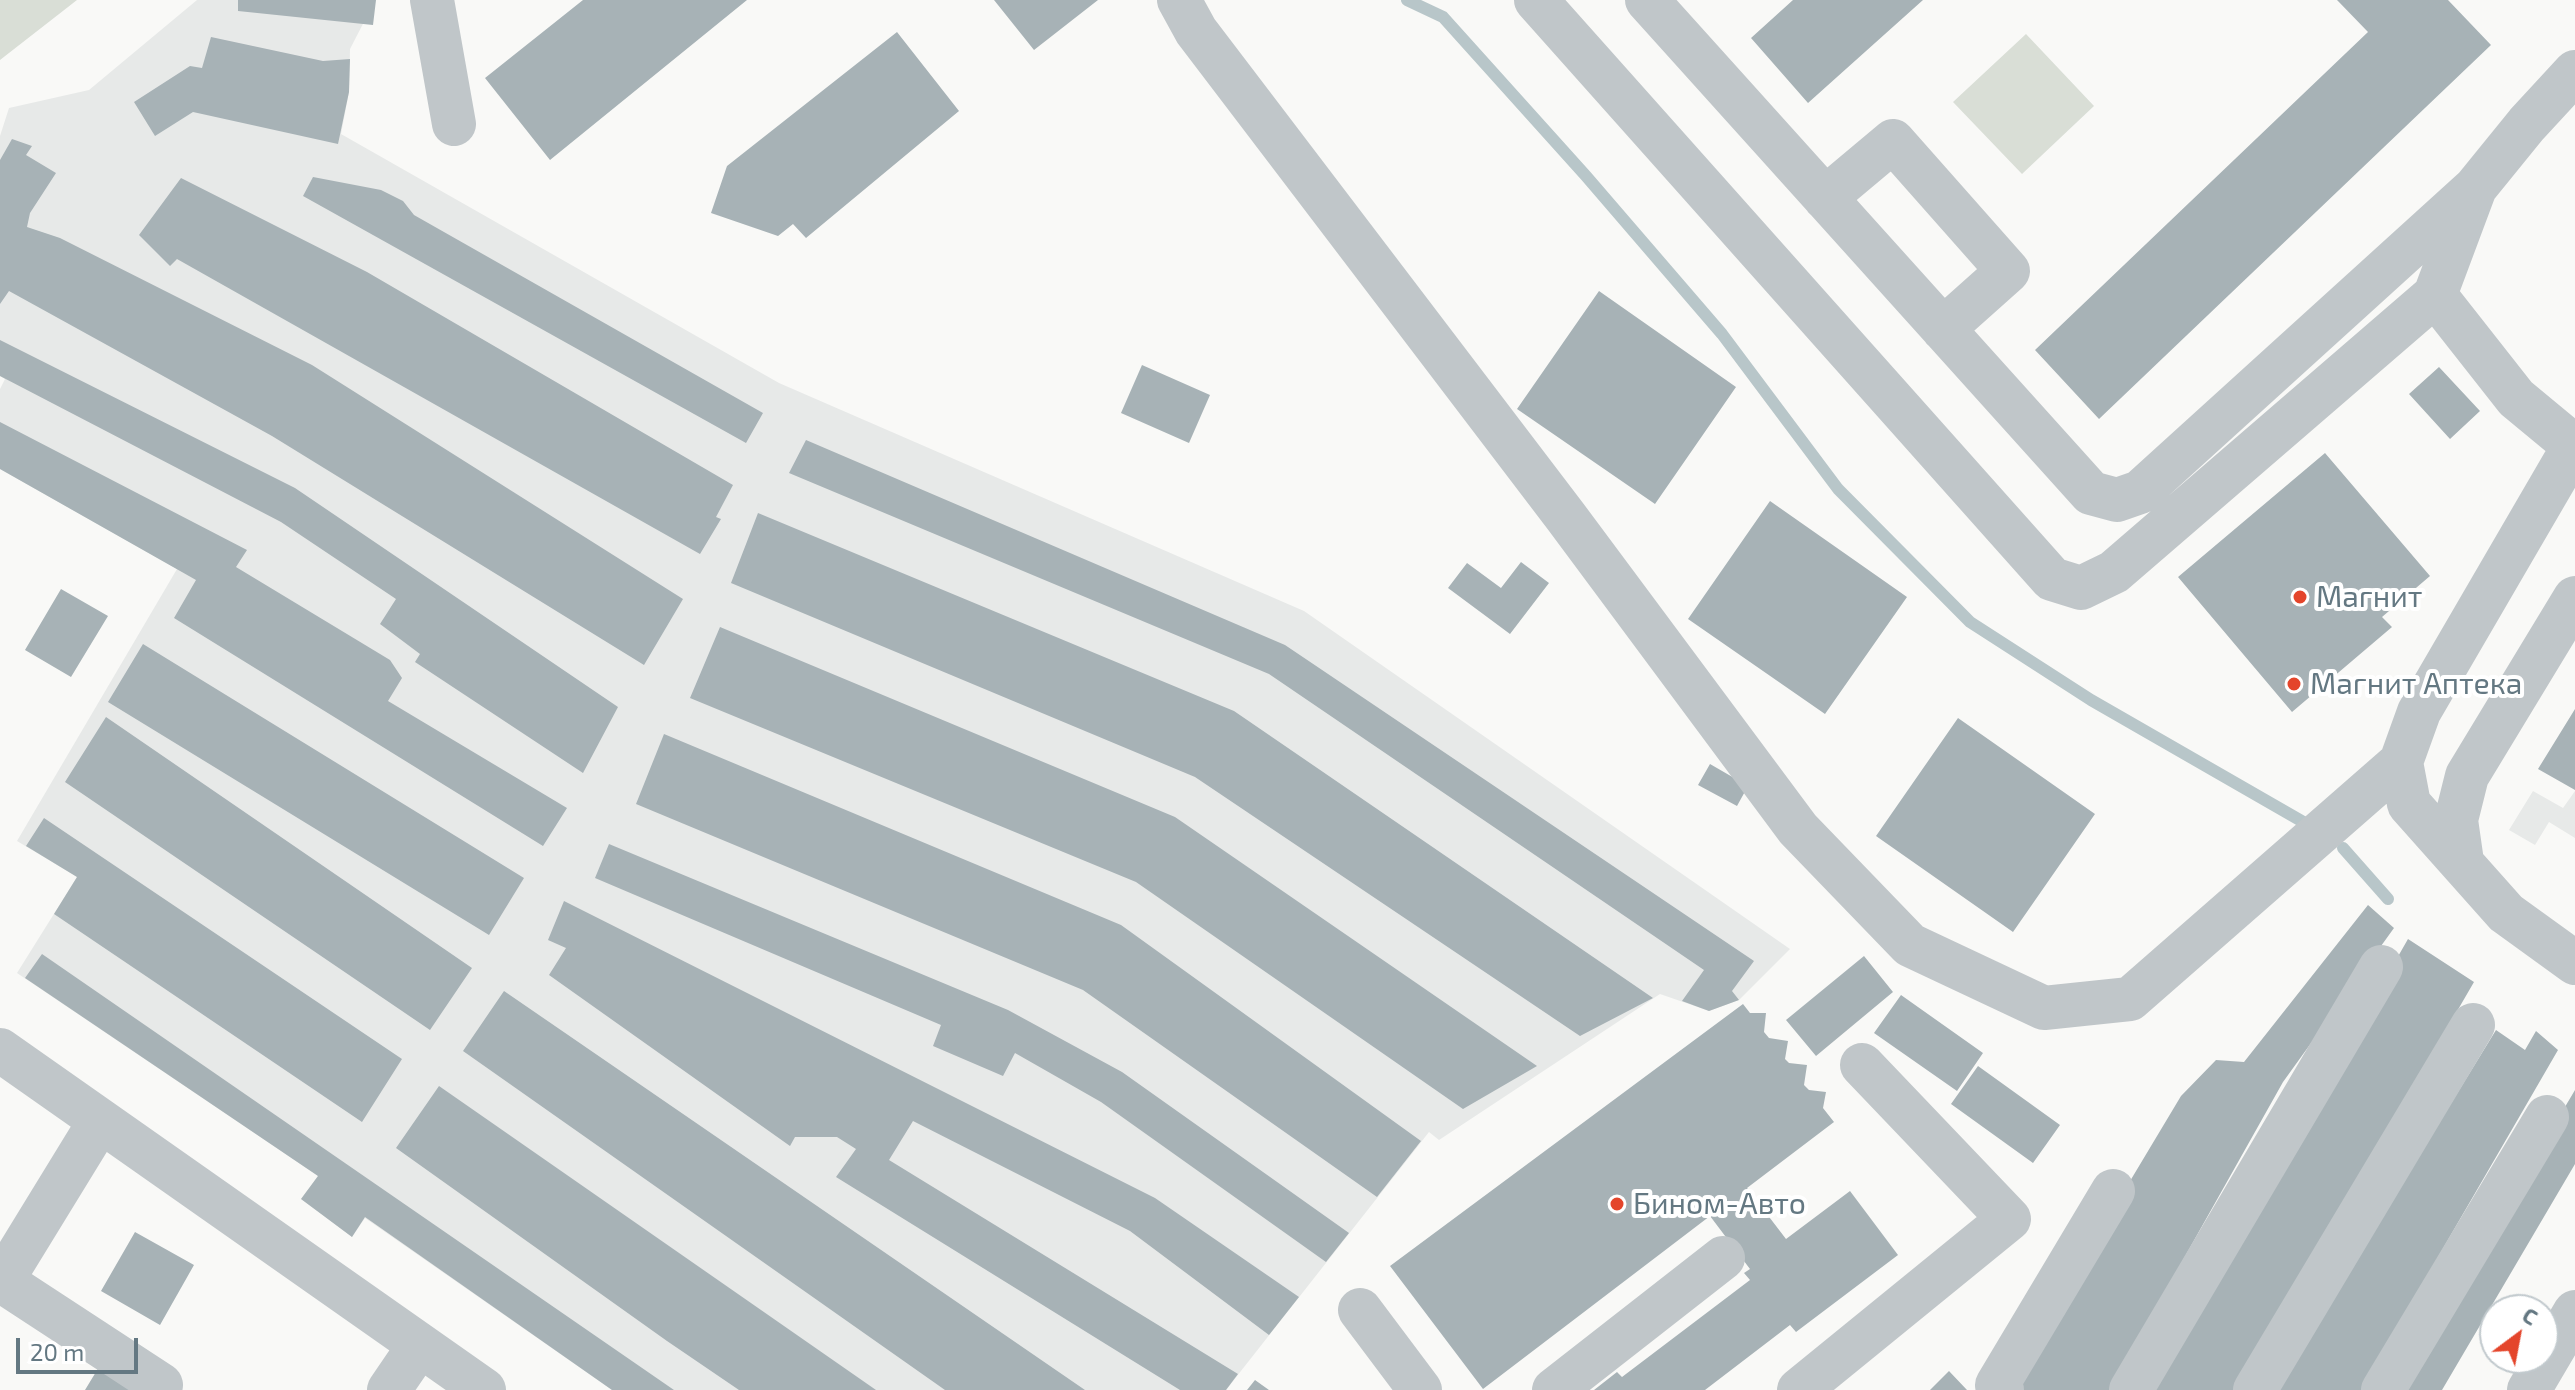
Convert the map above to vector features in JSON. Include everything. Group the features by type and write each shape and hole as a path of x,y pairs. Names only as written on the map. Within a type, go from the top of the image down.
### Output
{"lane":[{"path":"432,0 454,124"},
{"path":"1179,0 1196,31 1566,517 1798,829 1910,945 2044,1008 2130,999 2401,762 2419,712 2574,445 2516,398 2435,295"},
{"path":"1536,0 2052,579 2081,588 2114,572 2435,295 2475,188"},
{"path":"1664,6 1825,198 2091,493 2117,500 2140,492 2475,188 2527,124 2575,72"},
{"path":"1825,198 1893,141 1904,153 2008,271 1943,329"},
{"path":"2462,862 2456,820 2467,776 2575,598"},
{"path":"2401,762 2409,804 2506,913 2575,963"},
{"path":"2131,1390 2381,967"},
{"path":"2255,1390 2473,1025"},
{"path":"0,1050 484,1390"},
{"path":"1799,1390 2009,1219 1862,1065"},
{"path":"2383,1390 2547,1117"},
{"path":"100,1121 1,1282 161,1385"},
{"path":"2002,1390 1997,1385 2113,1191"},
{"path":"1554,1390 1723,1258"},
{"path":"1360,1310 1420,1390"},
{"path":"2529,1390 2575,1312"},
{"path":"389,1390 419,1346"}],"shaded area":[{"path":"0,0 77,0 0,60"},
{"path":"197,0 369,0 366,18 350,49 349,92 341,134 779,383 1304,611 1790,949 1739,1000 1709,1011 1660,994 1439,1140 1429,1132 1226,1390 612,1390 365,1218 352,1237 301,1199 318,1176 17,973 77,877 17,841 177,569 0,469 0,389 5,379 0,376 0,136 9,108 89,90"},
{"path":"2026,34 2094,106 2022,174 1953,102"},
{"path":"2533,791 2563,808 2575,791 2575,838 2549,822 2535,845 2509,830"}],"building":[{"path":"238,0 376,0 373,25 238,11"},
{"path":"583,0 747,0 550,160 485,78"},
{"path":"994,0 1098,0 1034,50"},
{"path":"1793,0 1923,0 1808,103 1751,38"},
{"path":"2337,0 2448,0 2491,45 2099,419 2035,350 2368,32"},
{"path":"897,32 959,111 806,238 793,224 778,236 711,213 727,166"},
{"path":"211,37 323,61 350,59 349,92 338,144 193,112 155,136 134,102 190,66 202,68"},
{"path":"12,139 32,146 26,155 56,173 30,213 27,227 60,238 312,365 683,599 644,665 272,436 9,291 0,304 0,160"},
{"path":"313,177 381,190 403,201 414,215 763,413 746,443 303,196"},
{"path":"181,178 367,272 733,485 716,517 721,519 700,554 177,259 170,266 139,235"},
{"path":"1599,291 1736,387 1655,504 1517,409"},
{"path":"0,340 295,488 618,707 583,773 415,662 420,654 380,624 396,599 281,522 0,376"},
{"path":"1142,365 1210,395 1189,443 1121,413"},
{"path":"2439,367 2480,411 2450,439 2409,394"},
{"path":"0,422 247,550 236,567 390,660 402,678 388,701 567,808 543,846 174,618 196,580 0,469"},
{"path":"806,440 1285,645 1754,961 1732,991 1739,1000 1709,1011 1682,1001 1704,970 1269,674 789,473"},
{"name":"Магнит","path":"2325,453 2430,576 2382,617 2392,627 2292,712 2178,577"},
{"path":"1770,501 1907,597 1825,714 1688,619"},
{"path":"758,513 1234,711 1653,998 1580,1036 1195,777 731,583"},
{"path":"1521,562 1549,583 1510,634 1448,588 1467,563 1501,588"},
{"path":"61,589 108,616 71,677 25,650"},
{"path":"720,627 1175,817 1537,1066 1463,1109 1136,882 690,698"},
{"path":"143,644 524,878 489,935 108,702"},
{"path":"2575,709 2575,790 2538,769"},
{"path":"106,717 472,968 430,1030 65,782"},
{"path":"1958,718 2095,814 2013,932 1876,836"},
{"path":"664,734 1121,925 1421,1141 1377,1197 1083,990 636,804"},
{"path":"1710,764 1748,786 1737,806 1698,785"},
{"path":"44,818 402,1059 362,1122 54,914 77,877 26,846"},
{"path":"609,844 1008,1010 1122,1072 1349,1233 1326,1262 1101,1102 1015,1053 1003,1076 933,1046 941,1025 595,878"},
{"path":"564,901 1155,1198 1299,1297 1269,1335 1130,1231 913,1121 889,1160 1238,1374 1226,1390 1180,1390 836,1177 856,1149 837,1137 795,1137 790,1146 549,975 566,948 548,940"},
{"path":"2368,905 2394,928 2283,1082 2110,1390 2019,1390 2009,1383 2181,1096 2216,1060 2244,1062"},
{"path":"2408,939 2474,982 2237,1390 2150,1390"},
{"path":"42,954 674,1390 612,1390 365,1217 352,1237 301,1199 318,1176 25,978"},
{"path":"1864,956 1893,992 1816,1056 1786,1020"},
{"path":"504,991 1085,1390 945,1390 463,1051"},
{"path":"1901,995 1983,1053 1957,1091 1874,1033"},
{"name":"Бином-Авто","path":"1743,1004 1750,1013 1766,1013 1764,1032 1769,1038 1788,1041 1785,1059 1789,1063 1807,1065 1804,1085 1809,1090 1826,1092 1823,1108 1834,1122 1747,1188 1786,1239 1850,1191 1898,1255 1796,1332 1790,1325 1705,1390 1594,1390 1617,1372 1622,1377 1750,1280 1744,1273 1750,1269 1710,1216 1483,1389 1390,1266"},
{"path":"2496,1030 2525,1050 2536,1031 2558,1050 2361,1390 2275,1390"},
{"path":"1978,1066 2060,1125 2033,1163 1951,1104"},
{"path":"439,1086 876,1390 739,1390 667,1341 396,1148"},
{"path":"2575,1090 2575,1164 2498,1294 2479,1294 2479,1327 2442,1390 2397,1390"},
{"path":"135,1232 194,1265 160,1325 101,1291"},
{"path":"102,1362 146,1390 85,1390"},
{"path":"1949,1371 1967,1390 1930,1390"},
{"path":"1255,1380 1269,1390 1247,1390"}],"waterway":[{"path":"1407,0 1443,17 1722,334 1838,489 1970,622 2091,700 2305,823"},
{"path":"2343,848 2388,899"}],"place":[{"name":"Магнит","path":"2300,597"},
{"name":"Магнит Аптека","path":"2294,684"},
{"name":"Бином-Авто","path":"1617,1204"}]}
